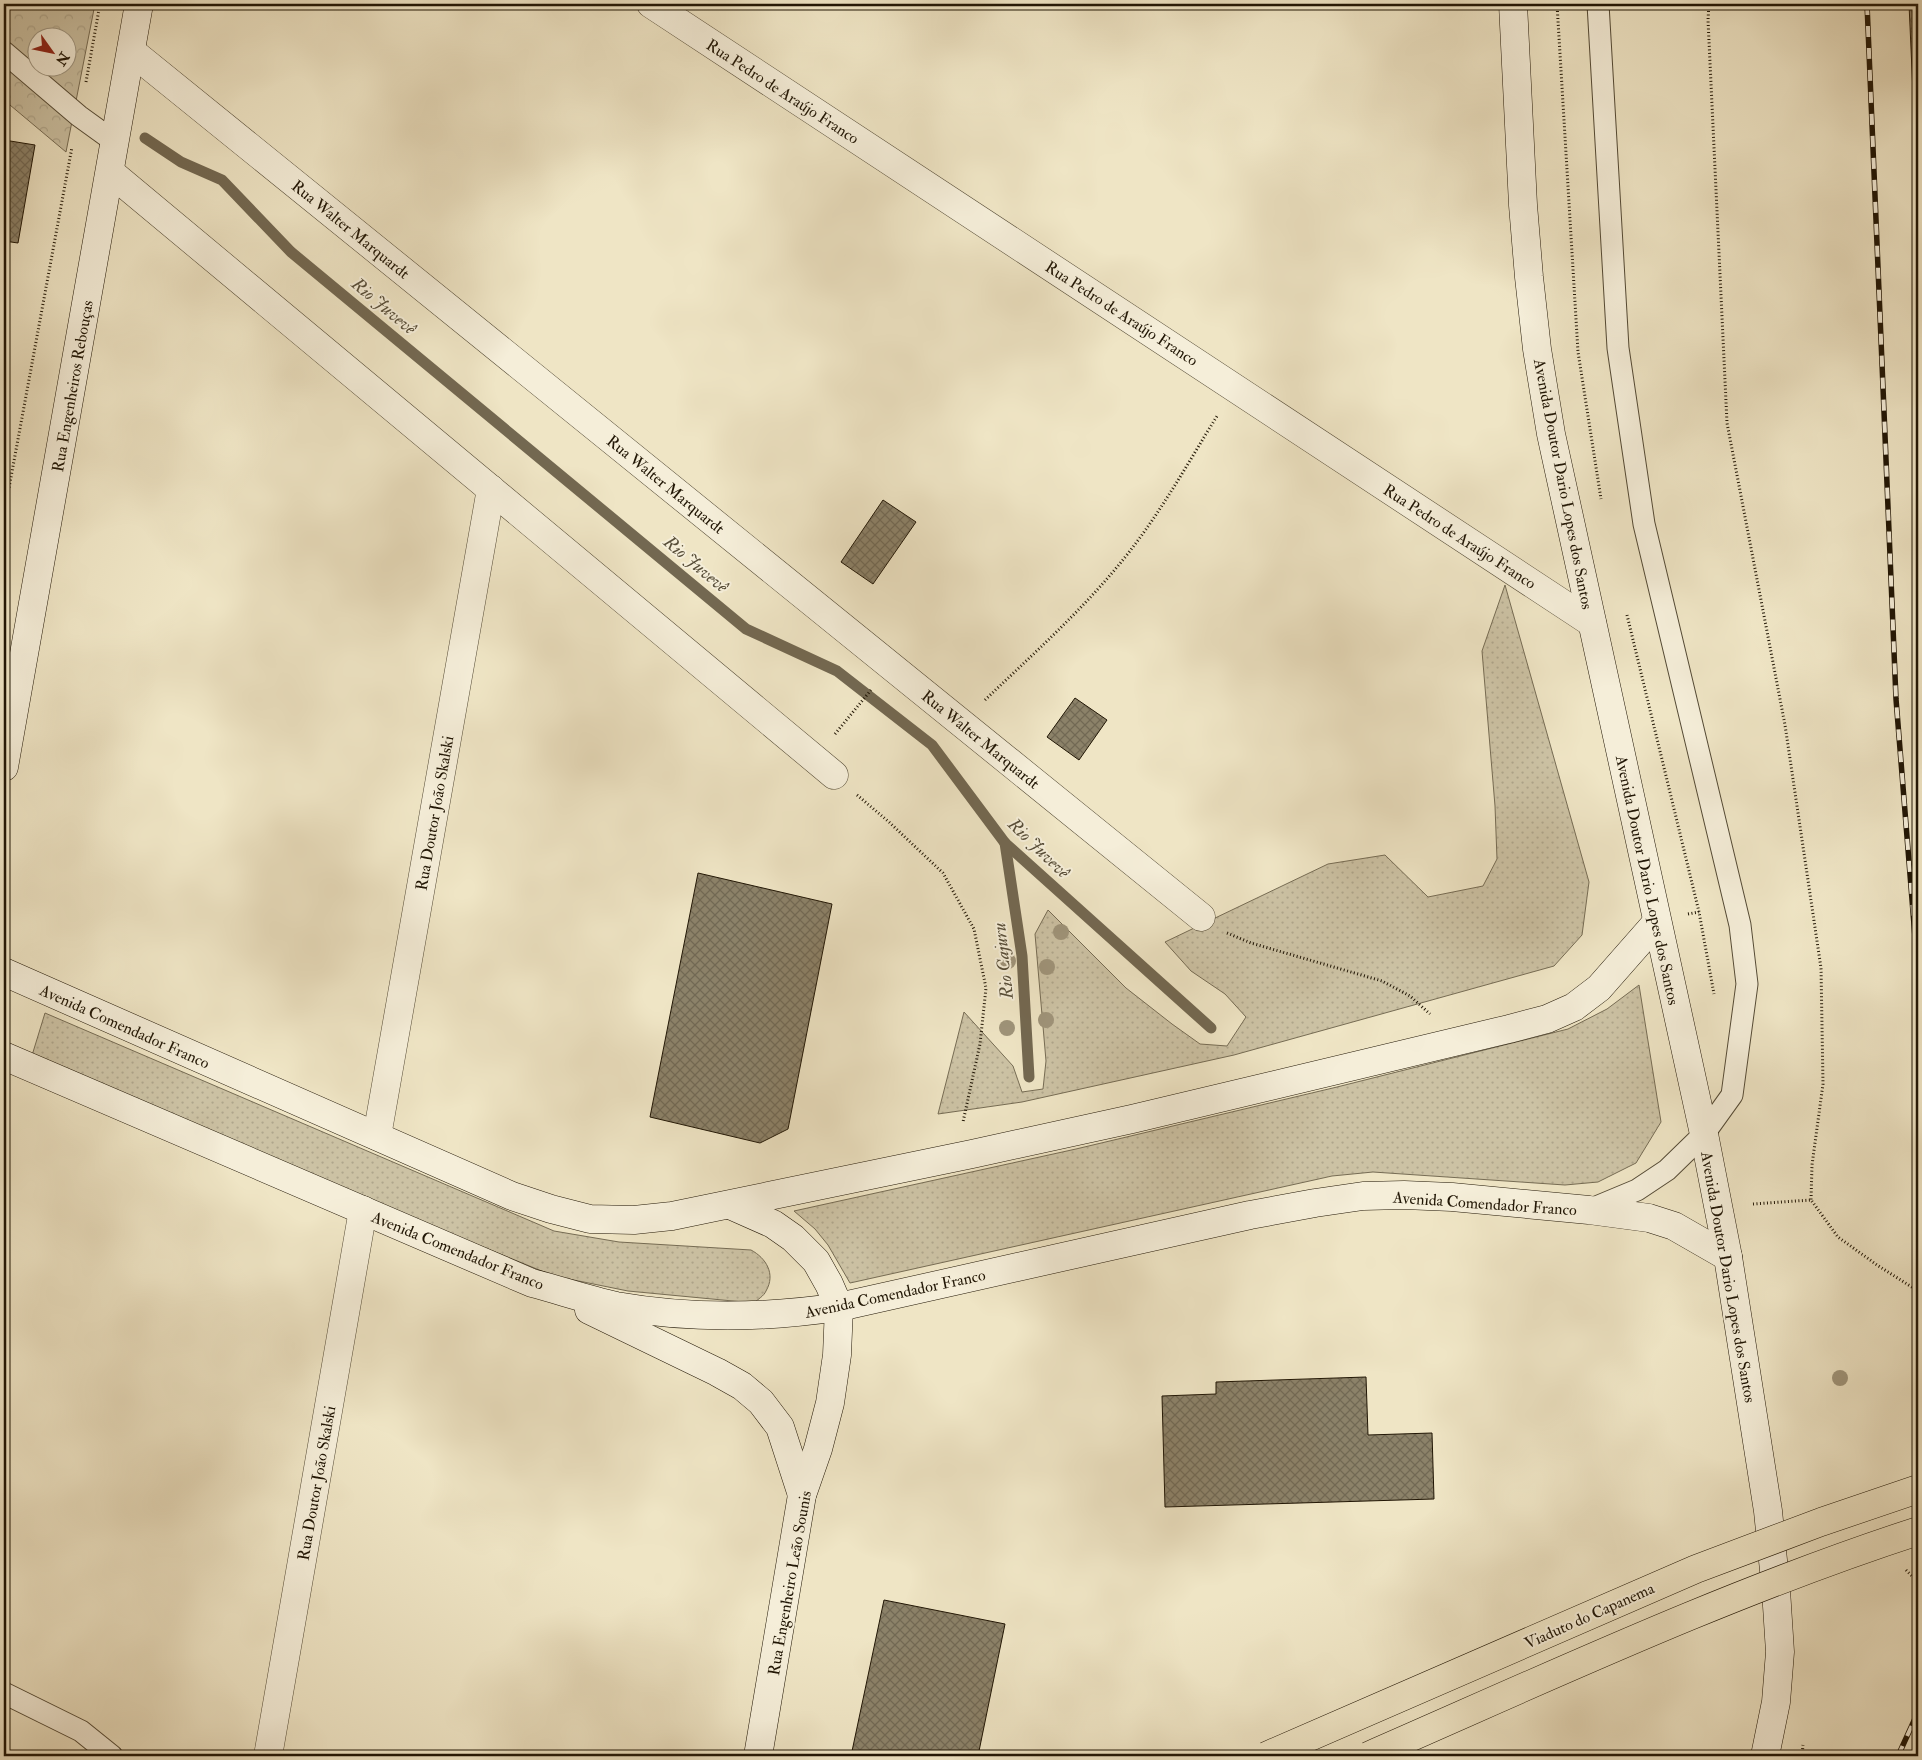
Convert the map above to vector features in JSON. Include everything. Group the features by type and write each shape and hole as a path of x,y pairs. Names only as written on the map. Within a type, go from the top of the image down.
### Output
{"main road":[{"name":"Rua Engenheiros Rebouças","path":"4,767 139,4"},
{"name":"Rua Pedro de Araújo Franco","path":"651,4 1592,623"},
{"name":"Avenida Doutor Dario Lopes dos Santos","path":"1513,4 1523,205 1536,349 1551,434 1704,1134 1728,1256 1768,1510 1776,1590 1779,1662 1776,1702 1765,1756"},
{"name":"Rua Walter Marquardt","path":"131,51 1201,917"},
{"path":"110,172 834,775"},
{"name":"Rua Doutor João Skalski","path":"376,1136 491,489"},
{"name":"Avenida Comendador Franco","path":"4,972 512,1196 551,1209 590,1218 634,1220 672,1216 730,1205 1141,1117 1547,1019 1574,1006 1599,988 1657,922"},
{"name":"Avenida Comendador Franco","path":"4,1056 532,1282 614,1305 659,1313 710,1316 764,1315 839,1307 1250,1215 1363,1196 1452,1197 1589,1210 1648,1218 1674,1226 1728,1256"},
{"name":"Rua Engenheiro Leão Sounis","path":"730,1205 773,1224 793,1238 816,1261 839,1307 837,1355 830,1403 818,1449 802,1495 761,1753"},
{"name":"Rua Doutor João Skalski","path":"268,1756 364,1210"},
{"path":"532,1282 742,1386 761,1402 780,1427 802,1495"},
{"name":"Viaduto do Capanema","path":"1266,1756 1696,1569 1820,1522 1918,1489"},
{"path":"1368,1756 1738,1596 1866,1548 1918,1531"}],"lane":[{"path":"1589,1210 1637,1190 1667,1170 1704,1134 1732,1095 1747,984 1737,909 1644,524 1618,348 1598,4"},
{"path":"4,52 79,116 115,142"},
{"path":"4,1693 81,1731 112,1756"}],"path":[{"path":"86,83 100,4"},
{"path":"1709,4 1708,20 1727,423 1785,725 1821,968 1823,1084 1812,1165 1811,1200 1838,1237 1878,1266 1918,1291"},
{"path":"4,515 72,148"},
{"path":"960,723 1080,609 1126,556 1162,506 1234,388"},
{"path":"840,728 868,694"},
{"path":"834,775 889,822 943,873 974,929 986,988 980,1044 962,1122 972,1120"},
{"path":"1201,917 1224,932 1251,943 1382,980 1410,996 1434,1017 1425,1020"},
{"path":"1753,1204 1811,1200"}],"green space":[{"path":"4,4 95,4 66,152 4,100"},
{"path":"1505,585 1589,882 1582,935 1554,966 1234,1055 1022,1102 938,1114 964,1012 1013,1066 1022,1092 1043,1089 1046,1061 1035,934 1048,910 1126,988 1172,1024 1200,1044 1227,1046 1246,1017 1225,994 1191,971 1165,942 1328,864 1385,855 1428,897 1483,886 1497,859 1495,806 1482,651"},
{"path":"1639,985 1661,1122 1636,1163 1598,1182 1565,1185 1373,1172 1332,1176 850,1283 828,1245 815,1229 794,1211 1076,1149 1337,1087 1568,1029 1607,1009"},
{"path":"45,1013 554,1231 619,1242 751,1250 761,1257 768,1267 770,1273 769,1285 764,1294 754,1303 628,1291 554,1276 30,1062"}],"building":[{"path":"1909,4 1918,4 1918,204"},
{"path":"4,140 35,145 18,243 4,241"},
{"path":"883,500 916,522 873,584 841,562"},
{"path":"1075,698 1107,720 1079,760 1047,737"},
{"path":"698,873 832,904 788,1129 760,1143 650,1117"},
{"path":"1366,1377 1368,1435 1432,1433 1434,1499 1165,1507 1162,1396 1216,1394 1216,1382"},
{"path":"884,1600 1005,1624 978,1756 851,1756"}],"waterway":[{"name":"Rio Juvevê","path":"145,138 181,162 222,180 291,252 746,629 837,671 932,745 1005,843 1211,1028"},
{"name":"Rio Cajuru","path":"1005,843 1022,956 1029,1077"}],"railway":[{"path":"1867,4 1896,699 1915,937 1918,953"},
{"path":"1898,1756 1918,1712"}]}
